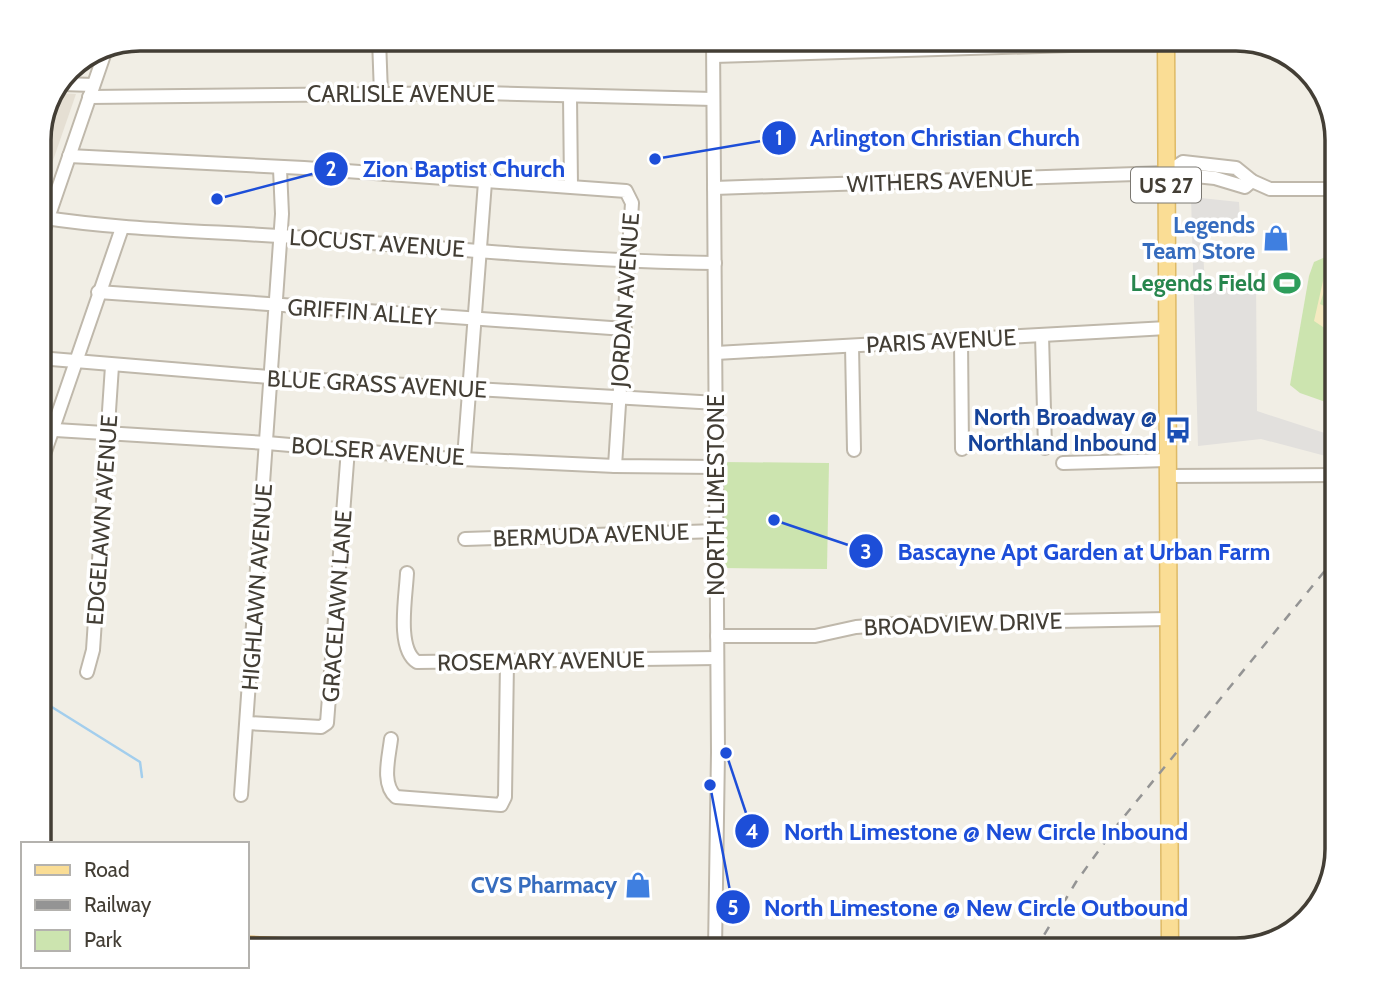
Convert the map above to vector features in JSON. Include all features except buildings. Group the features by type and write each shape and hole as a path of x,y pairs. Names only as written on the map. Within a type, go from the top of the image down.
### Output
{"main road":[{"name":"US 27","path":"1166,51 1170,938"}],"street":[{"path":"379,51 381,94"},
{"name":"NORTH LIMESTONE","path":"714,51 717,403 715,938"},
{"path":"714,56 855,51"},
{"path":"51,198 69,156 102,59"},
{"name":"CARLISLE AVENUE","path":"68,86 91,91 713,99"},
{"path":"569,96 571,186"},
{"name":"JORDAN AVENUE","path":"69,156 280,169 304,168 623,190 631,195 615,466"},
{"name":"WITHERS AVENUE","path":"713,188 1166,173 1183,162 1236,168 1252,181 1270,189 1325,189"},
{"name":"HIGHLAWN AVENUE","path":"241,795 281,236 280,169"},
{"path":"464,458 485,181"},
{"name":"LOCUST AVENUE","path":"51,218 122,228 281,236 628,261 715,263"},
{"path":"51,416 75,361 122,228"},
{"name":"GRIFFIN ALLEY","path":"98,292 625,329"},
{"name":"PARIS AVENUE","path":"716,353 1167,328"},
{"path":"1042,335 1045,448"},
{"path":"961,340 962,449"},
{"path":"852,346 854,450"},
{"name":"BLUE GRASS AVENUE","path":"51,359 269,377 717,403"},
{"name":"EDGELAWN AVENUE","path":"87,673 93,650 112,366"},
{"name":"BOLSER AVENUE","path":"51,430 464,458 615,466 717,467"},
{"name":"GRACELAWN LANE","path":"247,723 321,727 327,723 348,449"},
{"path":"1063,463 1325,474"},
{"name":"BERMUDA AVENUE","path":"466,539 717,531"},
{"name":"ROSEMARY AVENUE","path":"407,573 404,645 410,657 417,662 717,658"},
{"name":"BROADVIEW DRIVE","path":"717,636 815,636 856,627 897,624 1168,619"},
{"path":"391,739 387,779 390,793 396,797 501,805 506,785 507,662"}],"shaded area":[{"path":"64,93 76,94 51,166 54,117"},
{"path":"1191,197 1239,202 1241,235 1202,235 1205,285 1256,277 1257,411 1325,433 1325,456 1261,439 1198,446"}],"green space":[{"path":"1325,257 1325,402 1300,393 1290,385 1309,276 1314,262"},
{"path":"723,462 829,463 827,569 721,568"}],"sand":[{"path":"1325,272 1325,288 1320,304 1325,306 1325,328 1314,321"}],"waterway":[{"path":"51,706 140,762 142,777"}],"railway":[{"path":"1042,938 1076,882 1118,824 1325,571"}],"place":[{"name":"Arlington Christian Church","path":"655,159"},
{"name":"Zion Baptist Church","path":"217,199"},
{"name":"Legends Team Store","path":"1276,238"},
{"name":"Legends Field","path":"1287,283"},
{"name":"North Broadway @ Northland Inbound","path":"1178,430"},
{"name":"Bascayne Apt Garden at Urban Farm","path":"774,520"},
{"name":"North Limestone @ New Circle Inbound","path":"726,753"},
{"name":"North Limestone @ New Circle Outbound","path":"710,785"},
{"name":"CVS Pharmacy","path":"638,885"}]}
